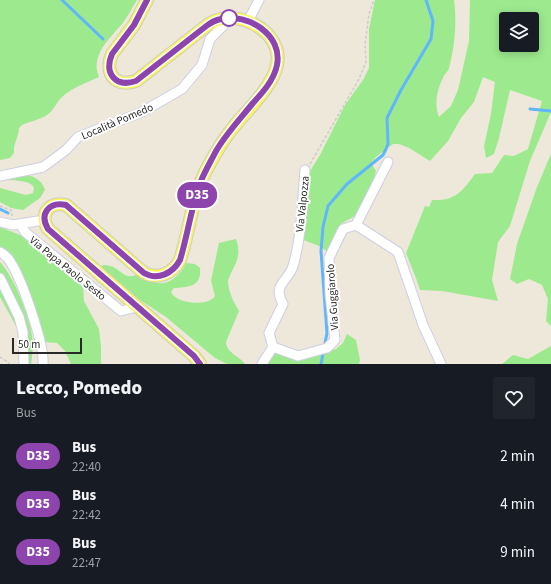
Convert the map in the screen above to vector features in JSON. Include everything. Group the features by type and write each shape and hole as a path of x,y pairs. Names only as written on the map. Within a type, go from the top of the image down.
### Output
{"main road":[{"path":"147,0 138,18 110,59 110,73 120,83 128,83 140,79 205,27 222,18 248,21 263,30 275,45 278,58 276,69 268,86 224,139 201,180 180,260 174,268 160,276 147,274 66,205 57,204 51,207 45,214 44,220 48,229 194,356 200,364"}],"street":[{"path":"248,21 259,0"},
{"name":"Località Pomedo","path":"0,176 43,167 66,150 78,137 142,112 182,90 202,65 210,39 223,26 222,18"},
{"path":"388,162 356,225 398,252 423,325 441,364"},
{"name":"Via Valpozza","path":"273,347 269,333 283,304 279,297 279,287 292,268 298,249 306,170"},
{"path":"0,222 17,224 44,220"},
{"name":"Via Papa Paolo Sesto","path":"17,224 24,232 121,311 137,307"},
{"name":"Via Guggiarolo","path":"273,347 298,356 328,348 335,340 330,295 329,258 343,229 356,225"},
{"path":"0,252 11,262 25,294 40,341 44,358 43,364"},
{"path":"0,278 19,317 23,332 24,364"},
{"path":"262,364 273,347"}],"path":[{"name":"Via Valpozza","path":"306,170 364,68 366,62 365,44 369,14 374,0"},
{"path":"0,206 11,210 17,224"},
{"path":"0,357 9,364"}],"green space":[{"path":"0,0 137,0 124,21 102,48 97,62 99,77 64,95 47,115 22,125 19,128 14,146 14,153 10,158 0,160"},
{"path":"375,0 454,0 455,25 453,51 448,71 439,87 436,102 439,117 451,106 458,90 469,41 470,0 551,0 551,112 530,161 510,226 498,242 492,280 498,301 442,291 420,290 406,253 425,206 429,207 432,200 447,199 452,197 466,186 475,174 492,173 504,155 514,156 528,149 542,101 510,90 494,154 486,158 484,146 491,114 495,82 483,77 474,102 461,118 448,141 430,161 409,148 399,144 393,144 376,157 371,163 376,171 371,187 355,216 342,223 337,230 328,252 319,246 301,239 307,176 320,155 345,105 363,80 369,68 369,29"},
{"path":"551,154 551,326 546,321 548,299 542,285 529,279 517,284 510,279 517,244 537,187"},
{"path":"19,173 31,176 38,180 41,182 45,190 40,198 23,210 11,208 0,202 0,188 26,195 33,193 34,188 29,183 0,179"},
{"path":"0,227 20,235 25,235 83,285 84,301 99,329 101,364 71,364 65,351 57,343 43,342 41,331 0,249"},
{"path":"236,239 238,258 230,275 228,285 233,301 239,311 226,342 231,352 245,364 227,364 215,358 166,317 131,294 100,269 103,265 108,265 128,276 143,275 154,282 164,283 177,276 186,263 195,264 200,268 199,279 193,285 174,288 171,292 179,299 192,303 206,302 215,296 211,281 219,243"},
{"path":"0,262 6,269 17,289 26,311 33,342 31,364 28,364 28,345 26,337 17,328 0,297"},
{"path":"347,334 356,340 360,360 359,364 263,364 272,355 279,352 299,360 336,349 343,343"},
{"path":"551,346 551,364 502,364 513,355 528,359"}],"waterway":[{"path":"62,0 103,39"},
{"path":"321,364 327,333 321,251 323,227 328,206 347,184 383,155 386,149 388,144 387,118 401,90 431,39 433,21 426,0"},
{"path":"530,109 551,111"},
{"path":"0,209 8,213"}],"bus line":[{"name":"D35","path":"147,0 138,18 110,59 110,73 120,83 128,83 140,79 205,27 222,18 248,21 263,30 273,41 278,58 273,78 224,139 201,180 180,260 178,265 170,272 160,276 144,273 66,205 57,204 48,208 44,220 48,229 194,356 200,364"}]}
